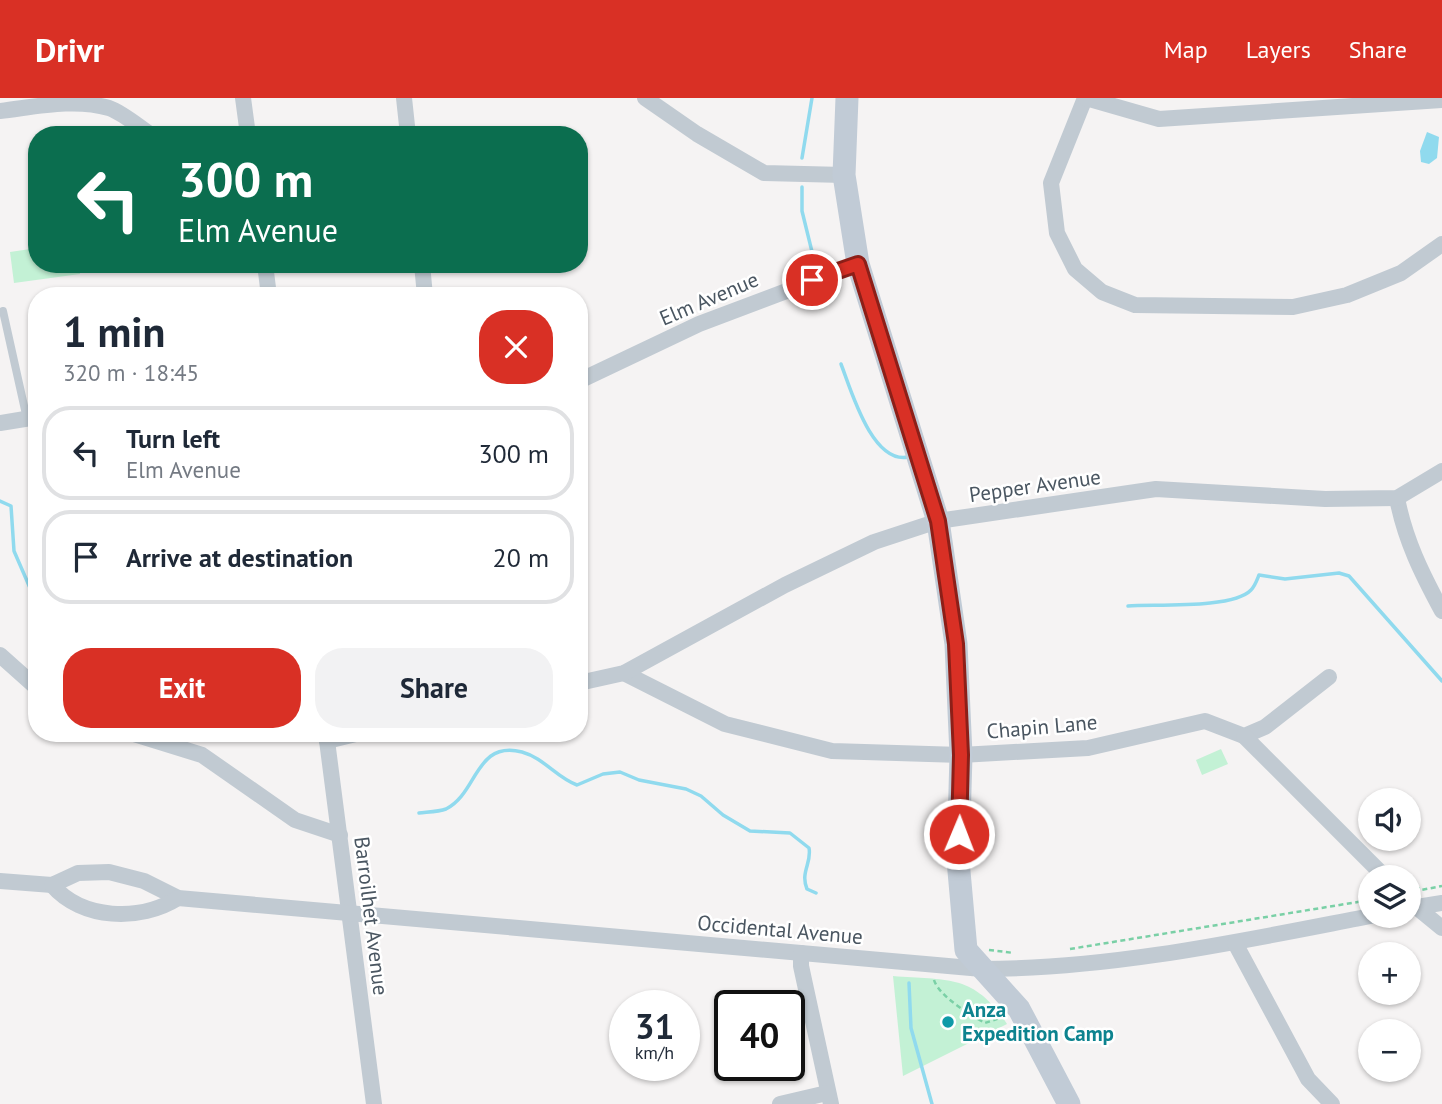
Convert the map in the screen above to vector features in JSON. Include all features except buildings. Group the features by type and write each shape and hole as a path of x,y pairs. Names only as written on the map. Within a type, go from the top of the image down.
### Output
{"street":[{"path":"243,98 247,126"},
{"path":"404,98 407,126"},
{"path":"645,98 696,134 764,173 844,176"},
{"path":"847,98 844,176 858,264 938,521 956,644 961,755 958,860 967,950 983,958 1018,1009 1069,1104"},
{"path":"1442,100 1159,120 1085,98 1051,183 1057,233 1075,269 1102,292 1135,305 1293,307 1347,295 1401,273 1442,244"},
{"path":"0,111 25,103 86,102 110,108 137,126"},
{"name":"Elm Avenue","path":"588,378 699,324 858,264"},
{"path":"0,423 28,419"},
{"path":"1442,471 1397,498 1403,529 1418,566 1442,611"},
{"name":"Pepper Avenue","path":"588,681 624,673 785,585 874,542 938,521 1156,489 1325,499 1397,498"},
{"path":"0,656 28,680"},
{"name":"Chapin Lane","path":"624,673 725,724 831,751 961,755 1088,748 1205,721 1244,736"},
{"path":"1329,677 1265,727 1244,736 1373,865"},
{"path":"160,742 202,755 295,820 340,835"},
{"name":"Barroilhet Avenue","path":"327,742 374,1104"},
{"name":"Occidental Avenue","path":"0,880 52,886 78,873 109,872 144,881 178,898 929,964 983,958 1063,966 1235,943 1358,919"},
{"name":"Occidental Avenue","path":"52,886 64,899 105,912 150,911 178,898"},
{"path":"1421,905 1442,903"},
{"path":"1421,913 1442,929"},
{"path":"1235,943 1308,1079 1332,1104"},
{"path":"780,1104 829,1098 801,966 801,953"}],"lane":[{"path":"3,311 28,403"}],"path":[{"path":"1421,890 1442,886"},
{"path":"1065,950 1358,902"},
{"path":"983,958 1019,953"},
{"path":"929,964 936,987 963,1012 985,1023 1018,1009"}],"green space":[{"path":"28,249 28,273 80,274 14,283 10,252"},
{"path":"1221,749 1228,764 1202,775 1196,760"},
{"path":"893,976 945,980 971,988 995,1008 1007,1024 903,1076"}],"water":[{"path":"1427,132 1439,137 1437,158 1429,164 1421,162 1420,151"}],"waterway":[{"path":"802,158 812,98"},
{"path":"802,187 802,211 816,268"},
{"path":"841,364 857,407 874,438 895,456 908,457"},
{"path":"0,501 11,506 14,551 28,583"},
{"path":"1128,606 1228,600 1251,590 1259,575 1285,579 1339,573 1349,576 1442,681"},
{"path":"419,813 443,810 457,801 478,770 495,754 507,750 522,752 577,785 603,774 620,772 639,780 686,789 701,796 723,815 750,831 790,833 809,848 805,883 807,889 816,893"},
{"path":"909,983 911,1028 932,1104"}],"place":[{"name":"Anza Expedition Camp","path":"948,1022"}],"route":[{"path":"812,280 858,264 938,521 956,644 961,755 959,834"}]}
